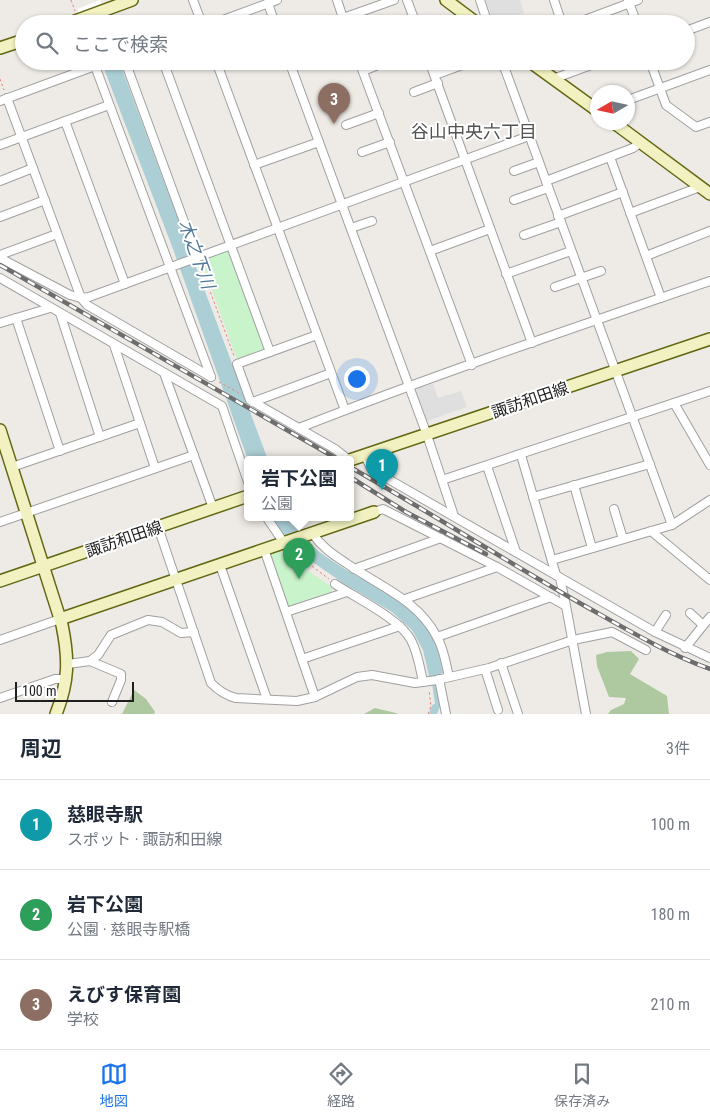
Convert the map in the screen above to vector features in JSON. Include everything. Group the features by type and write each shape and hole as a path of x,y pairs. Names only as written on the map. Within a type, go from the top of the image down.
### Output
{"street":[{"path":"78,15 103,10 132,0"},
{"path":"194,0 199,15"},
{"path":"236,15 277,0"},
{"path":"336,0 342,15"},
{"path":"358,15 394,0"},
{"path":"407,0 413,15"},
{"path":"446,0 466,15"},
{"path":"480,0 485,15"},
{"path":"554,0 559,15"},
{"path":"596,15 638,0"},
{"path":"628,2 633,15"},
{"path":"268,3 272,15"},
{"path":"695,28 710,22"},
{"path":"0,48 15,43"},
{"path":"84,70 3,99 21,137 81,298 87,305 211,377"},
{"path":"96,70 211,377"},
{"path":"128,70 196,257"},
{"path":"166,70 270,352"},
{"path":"222,70 254,166 344,410"},
{"path":"292,70 410,387 454,516"},
{"path":"433,70 532,343"},
{"path":"434,75 448,70"},
{"path":"505,70 672,525"},
{"path":"541,70 590,105"},
{"path":"553,79 579,70"},
{"path":"653,70 666,105 696,127 710,122"},
{"path":"635,97 710,70"},
{"path":"363,71 472,364"},
{"path":"414,92 438,83"},
{"path":"0,145 109,105"},
{"path":"346,125 379,113"},
{"path":"65,121 125,284"},
{"path":"623,130 710,194"},
{"path":"0,257 70,295 81,298 125,284 529,136"},
{"path":"254,166 319,142"},
{"path":"362,152 390,142"},
{"path":"514,200 547,184 634,148 640,143"},
{"path":"610,157 661,298"},
{"path":"514,171 539,162"},
{"path":"0,181 33,168"},
{"path":"630,213 700,187"},
{"path":"524,235 623,192"},
{"path":"0,217 45,200"},
{"path":"351,228 372,221"},
{"path":"430,251 490,229"},
{"path":"646,256 710,231"},
{"path":"0,257 57,234"},
{"path":"506,274 571,251"},
{"path":"555,287 601,271"},
{"path":"0,278 222,406 244,470"},
{"path":"299,428 472,364 710,281"},
{"path":"0,323 50,308"},
{"path":"60,313 100,437"},
{"path":"16,318 60,450"},
{"path":"317,335 237,364 250,400 336,449 345,456"},
{"name":"諏訪和田線","path":"354,459 710,339"},
{"path":"114,345 155,468"},
{"path":"164,373 213,508"},
{"path":"253,402 331,373"},
{"path":"442,480 710,391"},
{"path":"674,403 709,461"},
{"path":"12,467 140,423"},
{"path":"0,430 44,566 67,648 68,664 66,679 61,702 56,714"},
{"path":"0,522 194,455"},
{"path":"521,455 566,606 586,714"},
{"path":"365,456 371,468 376,472 655,632 685,648 710,658"},
{"path":"533,498 650,464"},
{"path":"487,466 516,552"},
{"path":"574,485 592,548"},
{"name":"諏訪和田線","path":"0,581 244,497"},
{"path":"552,560 672,525 710,500"},
{"path":"614,508 623,539"},
{"path":"354,519 383,509 497,567 566,606"},
{"path":"269,521 286,542"},
{"path":"0,640 348,521"},
{"path":"158,527 211,682 231,697 297,701 316,697 357,677 372,676 415,683 485,669 572,640 612,632 646,650"},
{"path":"651,531 710,580"},
{"path":"310,534 322,546 354,569 405,599 421,613 438,637 449,677"},
{"path":"354,569 441,538"},
{"path":"264,550 316,697"},
{"path":"220,565 267,699"},
{"path":"405,599 497,567"},
{"path":"335,584 400,626 411,639 425,681"},
{"path":"286,612 347,592"},
{"path":"438,637 551,597"},
{"path":"690,613 704,625"},
{"path":"655,632 666,615"},
{"path":"685,648 710,617"},
{"path":"68,664 90,661 98,655 111,635 148,620 162,622 181,633 194,632"},
{"path":"302,659 400,626"},
{"path":"90,661 121,674 121,680 112,702"},
{"path":"501,663 518,714"},
{"path":"485,669 498,710"},
{"path":"0,698 55,679 66,679"},
{"path":"438,679 446,714"}],"path":[{"path":"71,0 78,15"},
{"path":"0,78 3,99"},
{"path":"196,257 237,364"},
{"path":"211,377 239,393"},
{"path":"286,542 299,558 335,584"},
{"path":"425,681 429,694 430,706 428,714"}],"green space":[{"path":"229,251 265,349 264,352 240,360 236,357 202,262 204,259"},
{"path":"282,549 307,570 332,587 332,593 291,607 288,605 271,555 273,552"},
{"path":"631,651 639,659 630,674 667,696 669,714 608,714 611,710 624,704 626,698 609,697 597,666 596,655 607,652"},
{"path":"134,690 146,699 155,712 154,714 122,714"},
{"path":"375,708 396,713 398,714 364,714"}],"shaded area":[{"path":"486,0 520,0 524,13 518,15 491,15"},
{"path":"433,384 438,398 461,391 467,407 427,421 416,391 418,388"}],"water":[{"path":"104,70 122,70 267,456 247,456 173,249"},
{"path":"275,521 293,521 305,538 323,554 388,594 408,609 425,626 437,647 443,673 436,675 440,706 437,714 429,714 432,705 435,704 431,676 429,676 423,650 412,630 392,612 343,583 301,554 283,534"}],"pier":[{"path":"100,0 105,15 79,15 77,9"}],"railway":[{"path":"0,265 332,456"},
{"path":"354,469 555,589 662,648 710,669"},
{"path":"354,480 406,512 486,554"}],"place":[{"name":"えびす保育園","path":"334,124"},
{"name":"慈眼寺駅","path":"382,490"},
{"name":"岩下公園","path":"299,579"}],"district":[{"name":"谷山中央六丁目","path":"474,131"}],"water label":[{"name":"木之下川","path":"197,254"}]}
